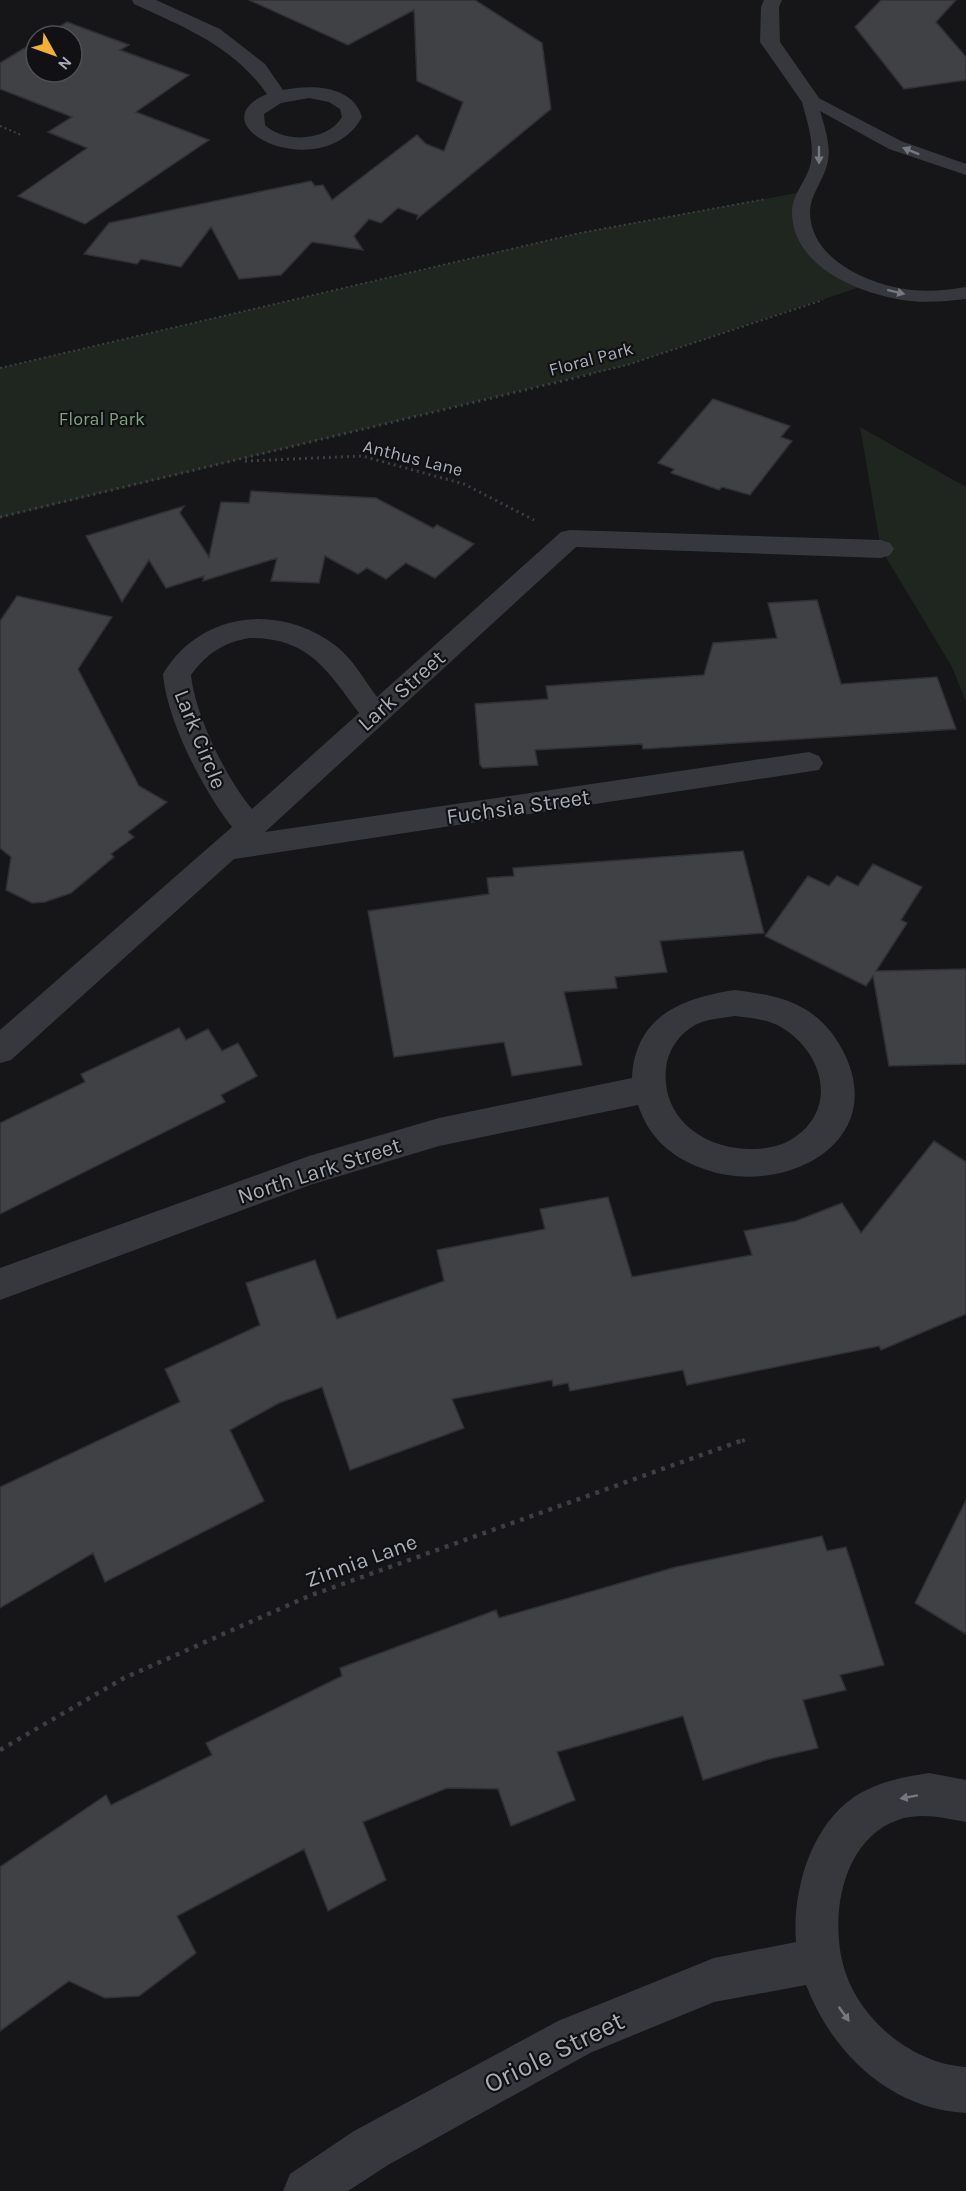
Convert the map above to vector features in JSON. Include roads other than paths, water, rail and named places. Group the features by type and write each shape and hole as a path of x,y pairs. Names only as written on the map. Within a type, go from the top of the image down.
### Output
{"street":[{"path":"141,0 213,33 258,68 278,96"},
{"path":"773,0 770,7 770,42 809,98"},
{"name":"Lark Street","path":"0,1050 227,849 374,713 570,538 881,549"},
{"name":"Lark Circle","path":"250,828 221,792 179,695 177,674 199,646 227,632 250,628 282,629 307,640 330,657 374,713"},
{"name":"Fuchsia Street","path":"227,849 809,763"},
{"path":"735,1003 766,1007 794,1019 818,1037 833,1062 840,1088 836,1114 821,1137 797,1154 768,1164 735,1164 703,1155 676,1138 657,1114 648,1089 649,1062 659,1038 679,1019 705,1007 735,1003"},
{"name":"North Lark Street","path":"0,1284 309,1172 439,1132 648,1089"},
{"path":"966,1801 948,1796 908,1796 873,1809 843,1835 824,1871 816,1914 820,1960 838,2006 867,2046 905,2074 948,2090 966,2090"},
{"name":"Oriole Street","path":"308,2191 371,2148 574,2037 714,1980 820,1960"}],"lane":[{"path":"809,98 896,145 961,168 966,152"},
{"path":"809,98 820,163 801,210 803,231 813,250 836,268 868,285 904,294 944,296 966,293"}],"park label":[{"name":"Floral Park","path":"102,419"}]}
